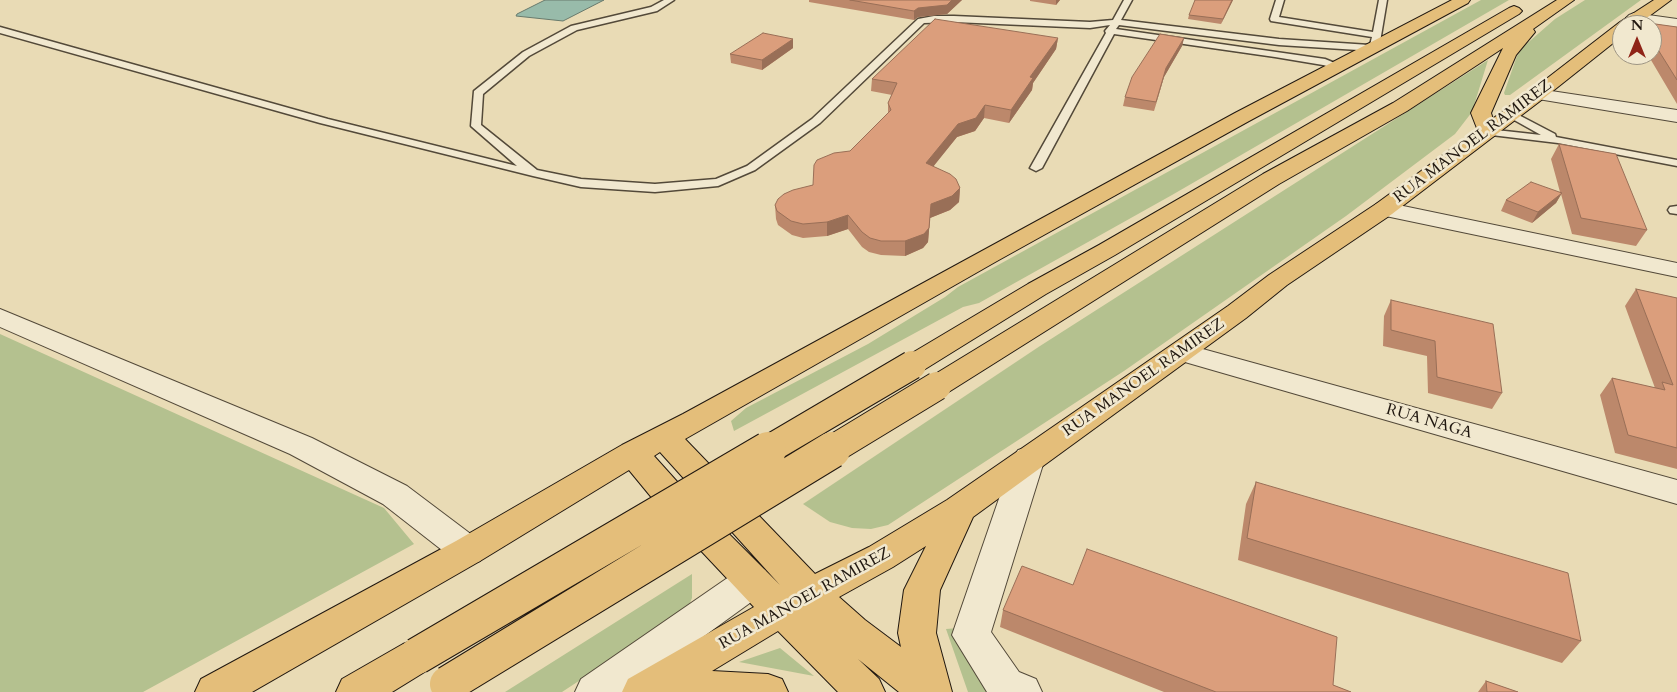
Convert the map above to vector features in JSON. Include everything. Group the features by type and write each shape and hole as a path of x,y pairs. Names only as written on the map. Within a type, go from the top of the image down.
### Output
{"main road":[{"path":"214,692 468,551 633,453 844,338 988,256 1337,66 1375,41 1463,0"},
{"path":"356,692 417,656 925,375 1400,107 1526,14 1567,0"},
{"name":"RUA MANOEL RAMIREZ","path":"1642,15 1664,0"},
{"path":"1487,132 1481,113 1508,53 1529,30 1526,14"},
{"name":"RUA MANOEL RAMIREZ","path":"648,689 796,602 881,557 959,509 1237,312 1278,280 1384,209 1612,36"},
{"path":"442,688 925,375"},
{"path":"664,437 796,602 865,692"},
{"path":"633,453 669,495 752,581 852,632 931,692"},
{"path":"931,692 917,633 922,590 948,537 959,509"},
{"path":"648,689 768,692"}],"street":[{"path":"1662,24 1677,24"},
{"path":"1538,94 1677,116"},
{"path":"1384,209 1677,270"},
{"path":"0,318 302,446 395,495 468,551"},
{"name":"RUA NAGA","path":"1180,352 1677,492"},
{"path":"1022,692 1005,685 971,636 1029,458"},
{"path":"595,692 752,581"}],"lane":[{"path":"533,172 476,126 478,94 526,54 574,28 654,9 670,0"},
{"path":"1036,168 1128,0"},
{"path":"1280,0 1274,19 1375,41"},
{"path":"1375,41 1383,0"},
{"path":"0,30 324,121 533,172 581,183 655,188 718,182 750,168 816,121 921,22 934,19 954,18 1090,25 1116,22 1279,42 1375,41"},
{"path":"1090,25 1110,32 1275,54 1325,62 1337,66"},
{"path":"1275,54 1279,42"},
{"path":"1511,114 1558,140"},
{"path":"1487,132 1558,140 1677,163"}],"green space":[{"path":"1481,0 1509,0 1172,195 979,303 963,307 734,431 731,421 746,408 868,344 958,287"},
{"path":"1585,0 1641,0 1620,15 1612,15 1612,21 1510,95 1505,95 1504,93 1517,56 1523,47 1555,19"},
{"path":"1488,60 1472,112 1455,134 1346,216 1124,371 888,525 871,529 852,528 830,522 803,504 1040,346"},
{"path":"0,334 384,508 414,544 143,692 0,692"},
{"path":"692,574 692,598 687,610 562,692 505,692"},
{"path":"959,628 976,675 987,692 968,692 946,629"},
{"path":"780,648 814,676 739,662"}],"shaded area":[{"path":"545,0 604,0 563,21 516,16"}],"building":[{"path":"850,0 952,0 947,5 918,8 914,11"},
{"path":"1195,0 1232,0 1223,19 1189,15"},
{"path":"935,19 1058,38 1030,77 1033,78 1011,110 985,105 976,118 958,124 926,163 950,174 956,179 960,188 952,196 931,204 929,228 924,234 905,241 881,241 870,238 862,232 848,215 827,222 803,224 791,221 777,211 775,205 784,194 813,185 814,165 817,160 834,153 850,151 891,110 888,103 897,83 872,79"},
{"path":"1662,25 1677,27 1677,80 1662,56"},
{"path":"763,33 793,39 762,60 730,54"},
{"path":"1160,34 1184,38 1166,68 1156,102 1125,97 1132,77"},
{"path":"1559,144 1616,154 1647,230 1581,218"},
{"path":"1531,182 1562,193 1538,212 1506,200"},
{"path":"1636,289 1677,298 1677,448 1628,435 1612,378 1665,390 1662,382 1673,385"},
{"path":"1391,300 1493,324 1502,393 1437,377 1435,341 1391,330"},
{"path":"1256,482 1568,573 1581,641 1247,538"},
{"path":"1087,549 1337,637 1333,685 1351,692 1216,692 1003,610 1022,566 1073,585"},
{"path":"1486,681 1518,692 1487,692"}]}
